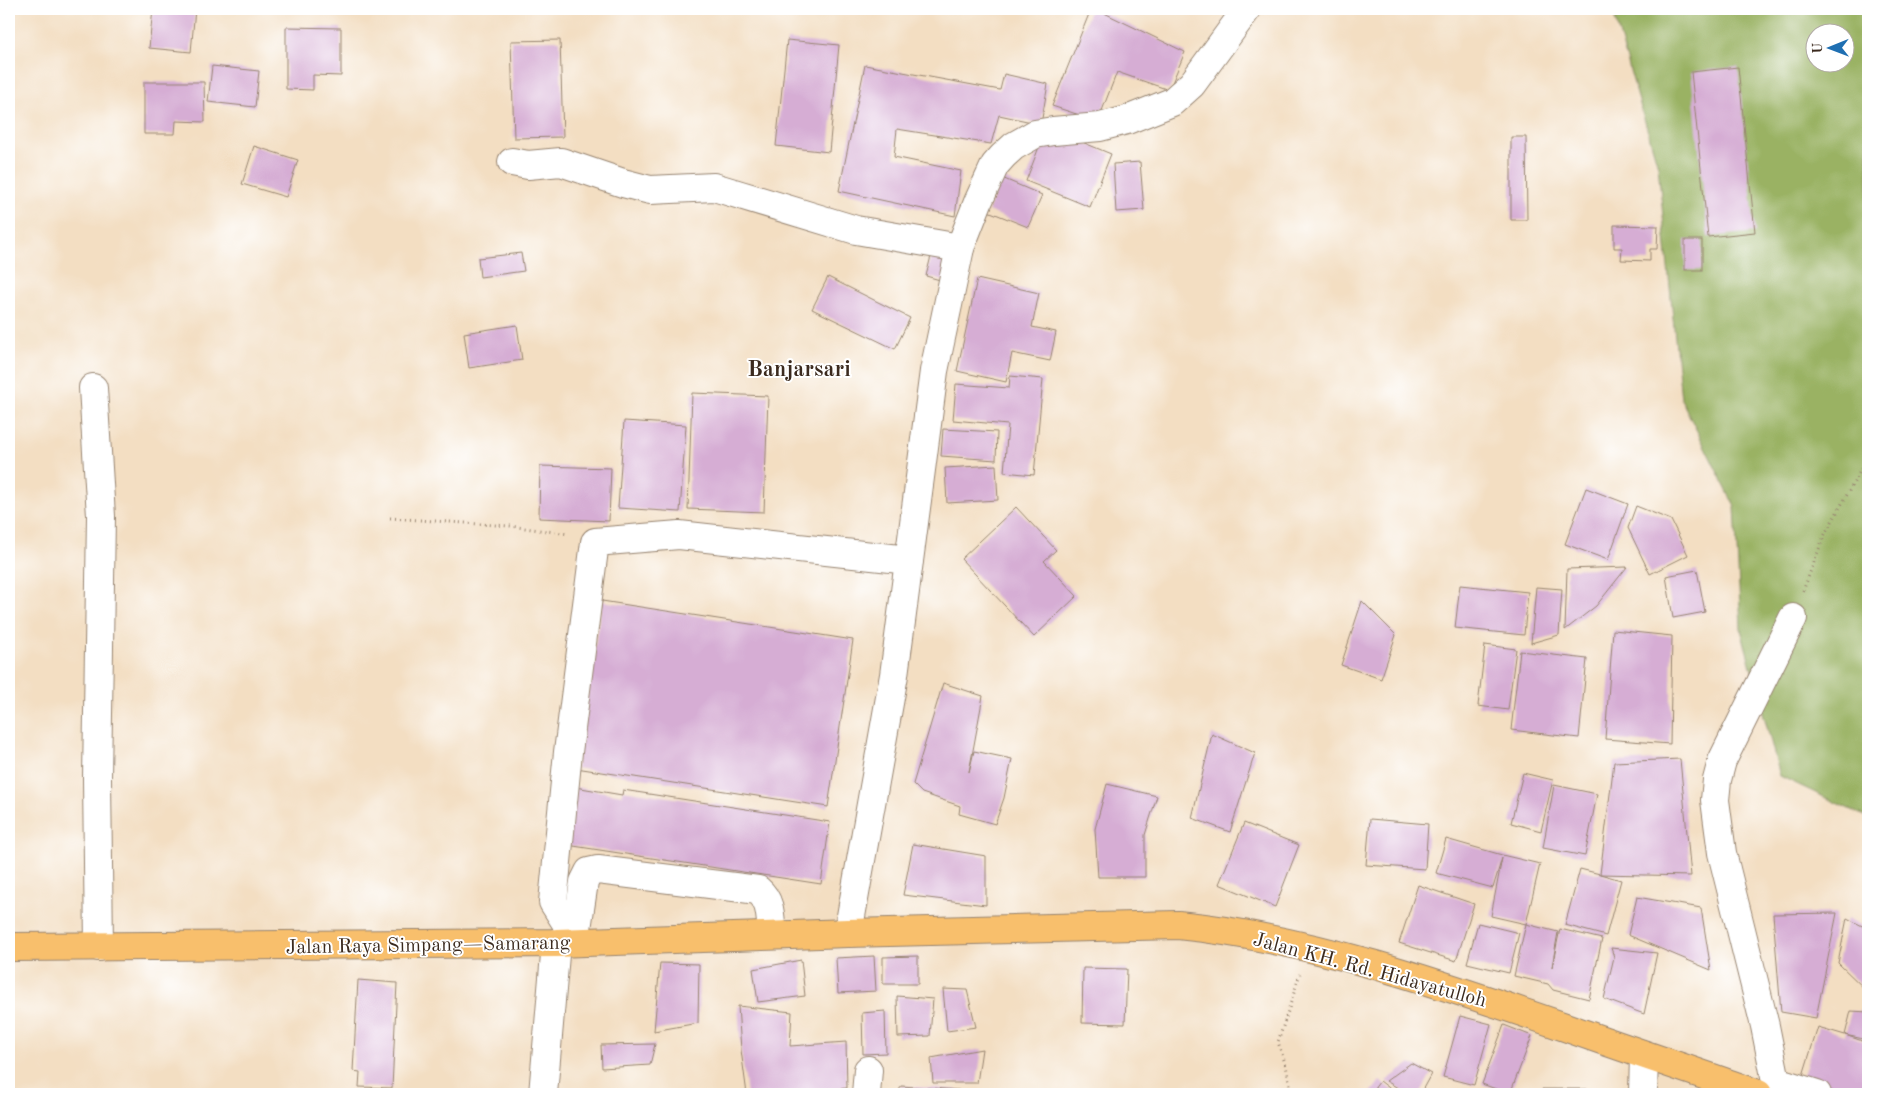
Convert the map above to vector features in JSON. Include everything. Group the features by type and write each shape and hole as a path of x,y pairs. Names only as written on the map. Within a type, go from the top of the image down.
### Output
{"main road":[{"name":"Jalan KH. Rd. Hidayatulloh","path":"848,933 1178,925 1215,929 1308,948 1459,990 1758,1094"},
{"name":"Jalan Raya Simpang—Samarang","path":"9,947 566,943 848,933"}],"street":[{"path":"848,933 894,675 934,371 960,248 994,166 1014,146 1035,134 1100,127 1127,120 1172,102 1192,84 1247,9"},
{"path":"512,162 528,165 561,162 650,190 714,187 856,230 960,248"},
{"path":"93,388 101,516 97,779 99,947"},
{"path":"566,943 565,921 553,902 568,752 595,542 679,535 908,560"},
{"path":"1793,618 1722,761 1717,780 1715,800 1722,853 1765,1026 1776,1081 1817,1094"},
{"path":"543,1094 566,943 584,882 589,872 598,870 758,890 764,895 769,905 772,935"},
{"path":"1643,1094 1644,1055"}],"path":[{"path":"1793,618 1824,536 1868,457"},
{"path":"390,518 510,526 579,535 595,542"},
{"path":"1292,1094 1278,1042 1308,948"}],"green space":[{"path":"1612,9 1868,9 1868,818 1780,776 1741,629 1735,507 1681,399 1658,166"}],"building":[{"path":"153,9 195,9 191,52 149,48"},
{"path":"1091,9 1096,9 1185,52 1169,90 1117,72 1098,121 1052,106"},
{"path":"286,27 341,28 341,76 313,75 313,90 286,89"},
{"path":"560,40 563,137 514,138 511,41"},
{"path":"787,40 839,45 829,152 776,146"},
{"path":"865,65 1000,90 1004,74 1048,84 1041,124 999,115 991,144 897,129 894,157 961,171 955,216 839,191"},
{"path":"212,66 259,71 255,107 208,102"},
{"path":"1738,67 1755,232 1708,237 1691,72"},
{"path":"144,82 204,82 205,122 176,121 175,134 144,134"},
{"path":"1511,137 1526,137 1527,220 1511,220"},
{"path":"1082,142 1111,154 1090,207 1026,181 1039,147"},
{"path":"254,146 298,160 286,197 242,184"},
{"path":"1140,162 1144,210 1116,212 1113,164"},
{"path":"1002,178 1042,195 1028,227 988,211"},
{"path":"1614,225 1658,226 1657,249 1650,249 1650,261 1621,260 1622,248 1614,248"},
{"path":"1685,240 1702,240 1702,270 1685,270"},
{"path":"933,248 954,254 947,282 926,276"},
{"path":"521,253 524,271 480,277 478,258"},
{"path":"828,277 910,318 895,349 812,309"},
{"path":"977,279 1039,293 1032,327 1056,332 1050,361 1012,353 1006,382 957,371"},
{"path":"517,325 522,360 469,368 464,333"},
{"path":"1010,376 1043,379 1034,475 1004,472 1008,425 953,420 956,384 1009,388"},
{"path":"692,393 768,396 764,512 688,509"},
{"path":"624,421 686,425 680,512 618,508"},
{"path":"943,429 997,432 996,460 941,456"},
{"path":"996,465 998,500 947,503 945,468"},
{"path":"540,466 611,468 609,521 539,518"},
{"path":"1586,488 1628,504 1608,560 1565,544"},
{"path":"1636,506 1671,520 1688,555 1650,574 1628,528"},
{"path":"1016,507 1056,550 1044,561 1077,596 1034,637 961,559"},
{"path":"1627,567 1596,606 1565,630 1567,569"},
{"path":"1697,570 1705,612 1673,618 1666,576"},
{"path":"1460,585 1528,592 1524,635 1455,628"},
{"path":"1536,587 1562,589 1559,635 1531,643"},
{"path":"602,601 853,640 828,807 576,768"},
{"path":"1362,601 1396,635 1381,679 1341,665"},
{"path":"1613,630 1672,636 1670,744 1605,739"},
{"path":"1485,645 1516,649 1508,710 1478,706"},
{"path":"1520,651 1587,659 1579,738 1511,730"},
{"path":"943,683 983,696 969,772 974,751 1012,759 1004,798 995,824 959,814 960,806 922,793 913,784"},
{"path":"1212,734 1255,753 1230,832 1192,818"},
{"path":"1680,759 1691,876 1600,874 1614,762"},
{"path":"1523,773 1553,780 1541,831 1511,823"},
{"path":"1107,784 1157,796 1145,835 1145,877 1098,877 1095,829"},
{"path":"1554,785 1597,794 1585,856 1543,848"},
{"path":"575,787 622,795 623,790 830,822 821,884 567,845"},
{"path":"1370,819 1428,824 1425,869 1366,865"},
{"path":"1244,823 1299,845 1275,907 1219,884"},
{"path":"1446,839 1540,864 1526,924 1491,916 1502,858 1493,888 1436,873"},
{"path":"913,844 986,856 986,905 903,895"},
{"path":"1580,869 1621,880 1606,936 1565,925"},
{"path":"1418,885 1474,904 1456,961 1399,943"},
{"path":"1637,897 1701,908 1711,970 1628,935"},
{"path":"1837,913 1816,1018 1781,1012 1773,914"},
{"path":"1847,918 1868,929 1868,992 1838,963"},
{"path":"1478,923 1519,933 1509,973 1467,963"},
{"path":"1526,924 1558,932 1552,967 1560,929 1602,939 1589,999 1553,990 1548,984 1514,976"},
{"path":"1611,948 1657,953 1644,1014 1604,999 1614,957"},
{"path":"874,956 876,991 838,993 836,958"},
{"path":"918,956 918,984 883,984 883,957"},
{"path":"801,960 805,996 758,1002 753,969"},
{"path":"660,963 699,964 698,1023 654,1031"},
{"path":"1083,968 1127,969 1125,1024 1082,1023"},
{"path":"358,980 397,983 392,1088 359,1087 360,1072 353,1071"},
{"path":"943,989 967,990 976,1027 947,1031"},
{"path":"897,996 933,999 930,1036 898,1037"},
{"path":"738,1006 792,1012 790,1046 846,1042 847,1088 791,1094 747,1094"},
{"path":"885,1011 886,1053 863,1054 862,1013"},
{"path":"1851,1011 1868,1012 1868,1040 1845,1035"},
{"path":"1460,1016 1491,1024 1474,1085 1443,1077"},
{"path":"1504,1025 1532,1036 1510,1094 1482,1084"},
{"path":"1818,1027 1868,1043 1868,1094 1842,1094 1801,1082"},
{"path":"655,1044 650,1065 602,1068 601,1045"},
{"path":"982,1049 977,1083 933,1083 931,1058"},
{"path":"1411,1063 1431,1074 1420,1094 1408,1094 1386,1081"},
{"path":"1380,1081 1397,1094 1370,1094"},
{"path":"901,1086 959,1090 958,1094 898,1094"},
{"path":"1542,1089 1587,1089 1586,1094 1543,1094"}],"district":[{"name":"Banjarsari","path":"799,368"}]}
